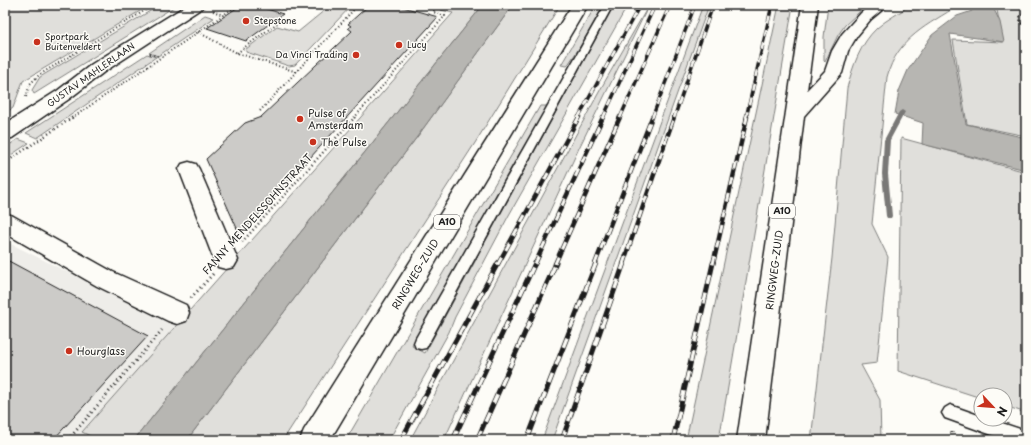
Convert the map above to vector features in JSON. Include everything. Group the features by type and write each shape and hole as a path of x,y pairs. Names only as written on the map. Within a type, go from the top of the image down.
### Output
{"main road":[{"name":"GUSTAV MAHLERLAAN","path":"5,133 63,95 98,68 197,5"},
{"name":"RINGWEG-ZUID","path":"314,440 580,5"},
{"name":"RINGWEG-ZUID","path":"751,440 810,5"},
{"path":"795,115 833,73 840,51 850,34 866,16 880,5"},
{"path":"189,169 226,260"},
{"path":"5,222 105,279 177,313"}],"lane":[{"path":"421,343 609,5"},
{"path":"950,413 1000,435 1026,439"}],"path":[{"path":"26,97 30,84 39,75 154,5"},
{"path":"5,163 238,5"},
{"path":"260,110 358,5"},
{"name":"FANNY MENDELSSOHNSTRAAT","path":"68,440 177,313 445,16 434,12 439,5"},
{"path":"1023,5 1026,13 1020,16 1020,21 1026,28"},
{"path":"237,53 280,21"},
{"path":"198,32 237,53 297,72"}],"shaded area":[{"name":"Sportpark Buitenveldert","path":"5,5 150,5 23,81 13,108 5,113"},
{"path":"160,5 177,5 34,94 32,90 40,77"},
{"path":"331,5 352,5 295,65 289,66 246,52 246,49 277,26 298,32"},
{"path":"445,5 483,5 134,440 98,440 82,432 453,13 441,10"},
{"path":"483,5 513,5 417,137 187,440 134,440"},
{"path":"513,5 560,5 475,143 283,440 187,440 417,137"},
{"path":"596,5 604,5 567,66 561,65"},
{"path":"614,5 628,5 509,215 455,317 449,332 389,440 346,440 540,106 546,106 552,99 511,168 412,346 425,353 479,254 476,253 480,245 483,246"},
{"path":"649,5 579,148 444,440 410,440 604,83"},
{"path":"703,5 709,5 552,440 542,440"},
{"path":"779,5 793,5 719,440 686,440"},
{"path":"828,5 867,5 845,25 838,35 825,62 824,37"},
{"path":"910,5 959,5 925,26 906,42 898,52 887,77 872,224 888,257 877,363 861,365 880,400 881,440 811,440 832,258 847,88 858,56 871,34 881,25"},
{"path":"976,5 992,5 1000,22 1004,42 950,34 966,124 1026,138 1026,170 922,144 923,123 895,114 899,91 908,70 932,35 957,16 972,11"},
{"path":"996,5 1026,5 1026,136 967,124 953,40 1003,42"},
{"path":"205,15 214,18 158,56 149,53"},
{"path":"147,54 156,57 37,138 26,133"},
{"path":"901,138 1026,172 1026,413 1013,409 1013,387 973,387 973,395 898,371"},
{"path":"18,139 29,143 5,159 5,148"},
{"name":"Hourglass","path":"5,241 195,335 107,440 5,440"}],"building":[{"name":"Stepstone","path":"241,5 254,5 283,14 246,41 207,28"},
{"name":"Pulse of Amsterdam","path":"369,5 396,5 438,17 240,235 206,159 245,123 261,117 352,31 348,28 351,26 348,24"},
{"name":"Hourglass","path":"5,259 148,336 53,440 5,440"}],"waterway":[{"path":"889,216 885,174 887,140 902,112"}],"railway":[{"path":"578,118 640,5"},
{"path":"603,118 655,5"},
{"path":"620,118 670,5"},
{"path":"652,118 695,5"},
{"path":"674,118 713,5"},
{"path":"746,118 772,5"},
{"path":"498,264 579,117"},
{"path":"535,264 603,117"},
{"path":"555,264 620,117"},
{"path":"595,264 652,117"},
{"path":"623,264 674,117"},
{"path":"713,264 747,117"},
{"path":"401,440 498,263"},
{"path":"453,440 535,263"},
{"path":"477,440 556,263"},
{"path":"527,440 596,263"},
{"path":"562,440 624,263"},
{"path":"673,440 713,263"}],"place":[{"name":"Stepstone","path":"246,21"},
{"name":"Sportpark Buitenveldert","path":"37,42"},
{"name":"Lucy","path":"399,45"},
{"name":"Da Vinci Trading","path":"356,55"},
{"name":"Pulse of Amsterdam","path":"300,119"},
{"name":"The Pulse","path":"313,142"},
{"name":"Hourglass","path":"69,351"}]}
